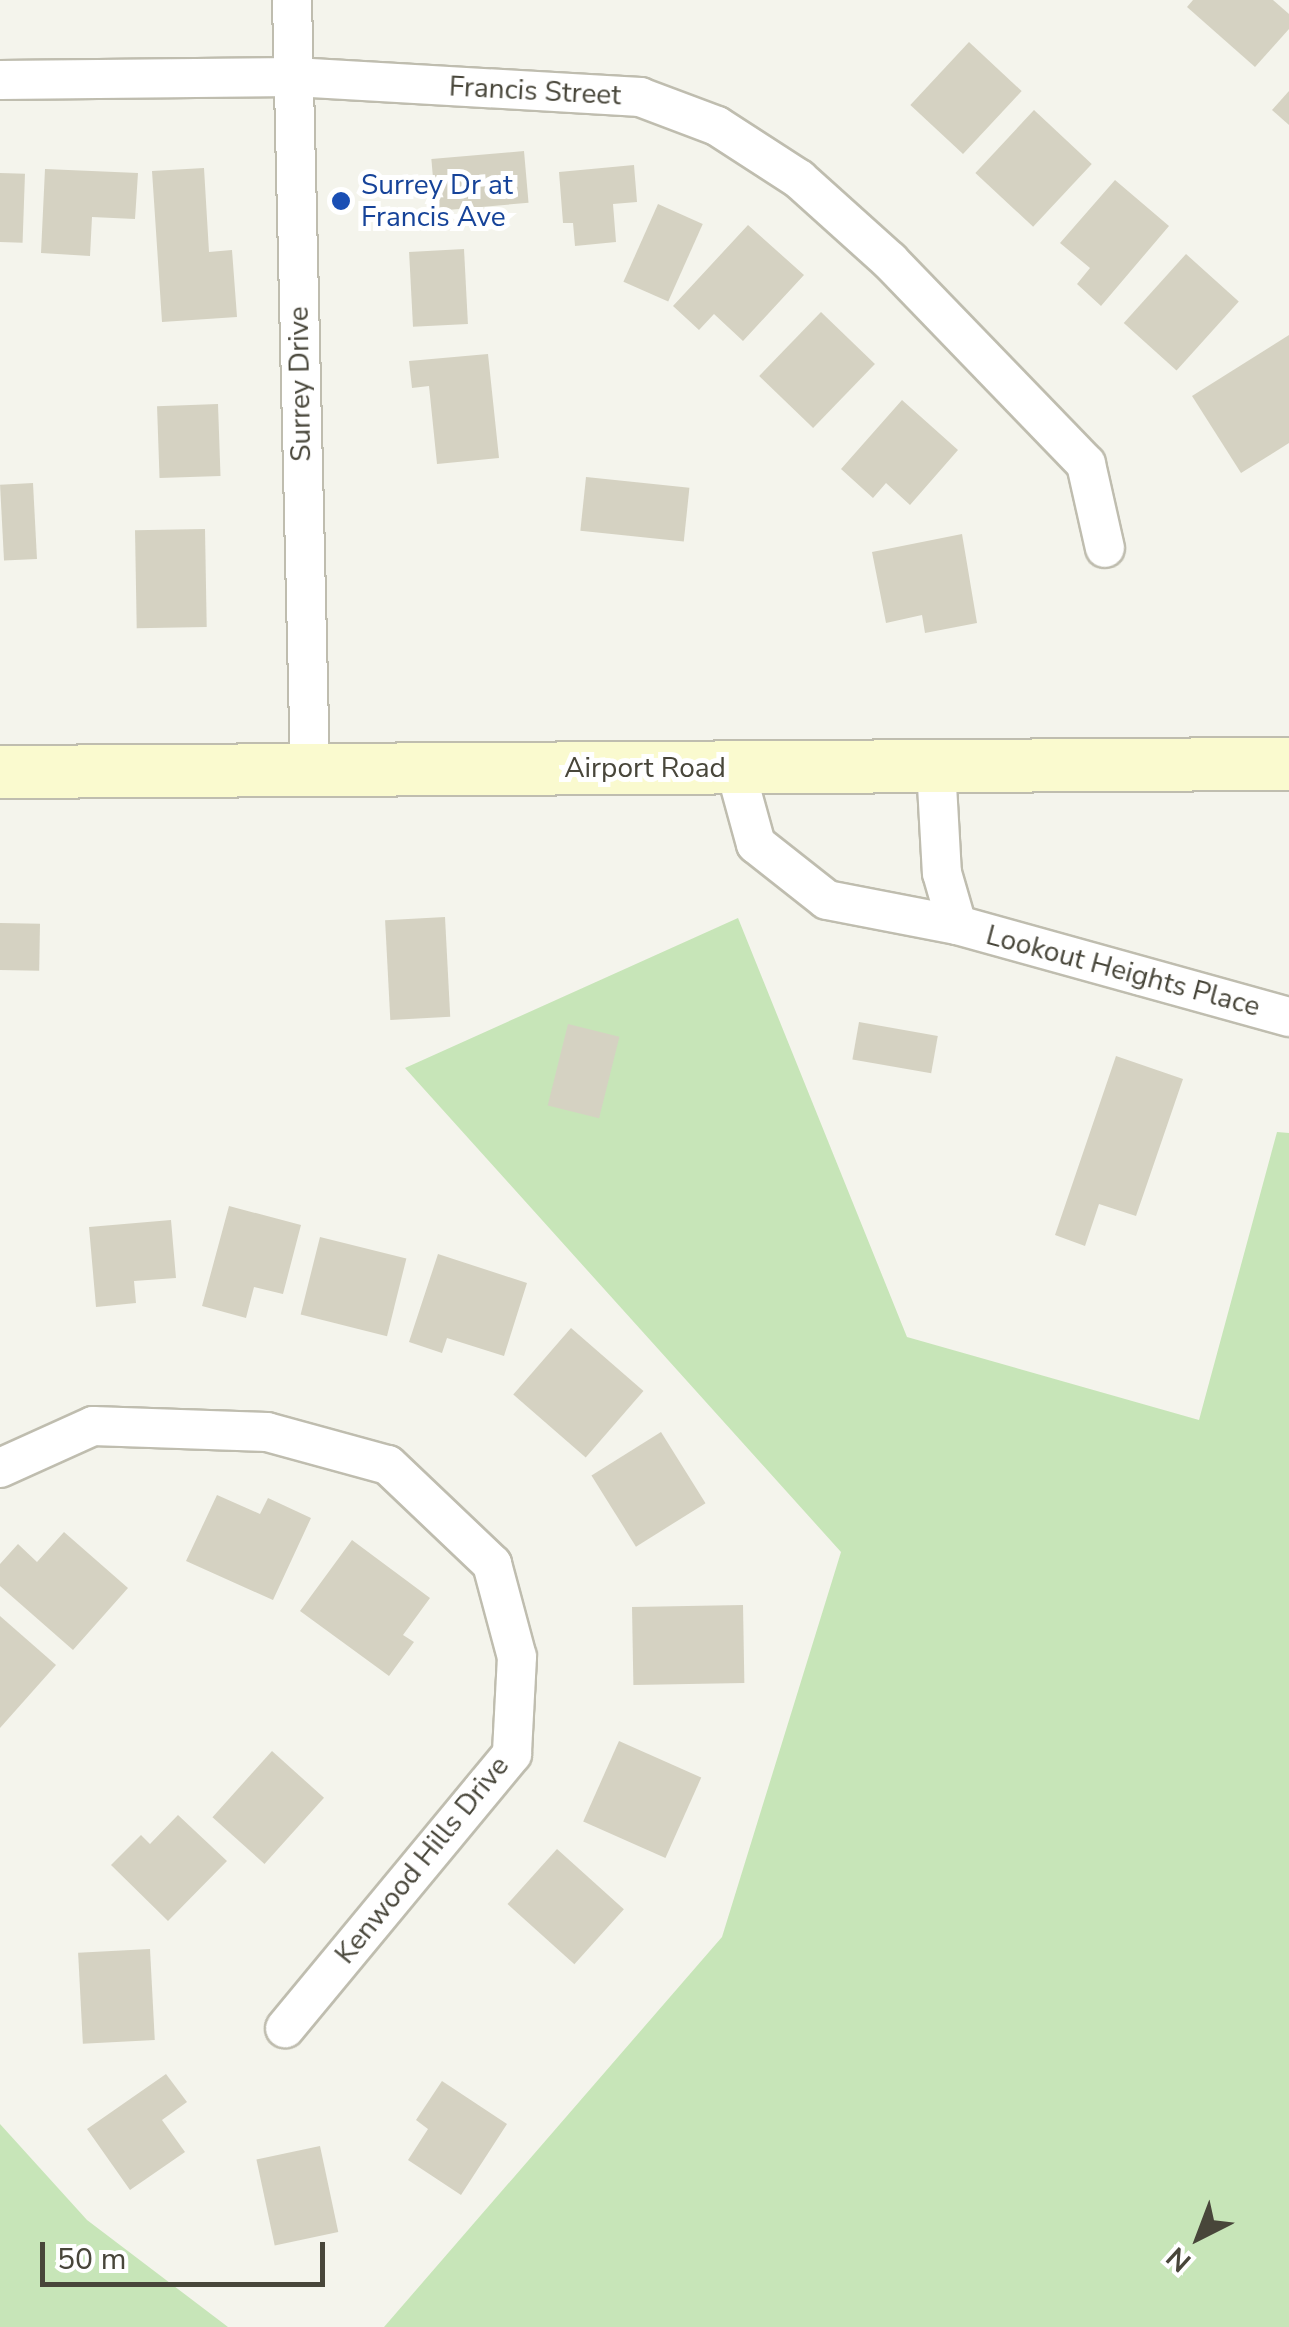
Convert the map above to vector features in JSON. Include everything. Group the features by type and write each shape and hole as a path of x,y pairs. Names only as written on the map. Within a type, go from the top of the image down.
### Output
{"main road":[{"name":"Airport Road","path":"0,772 1289,764"}],"street":[{"name":"Surrey Drive","path":"292,0 310,768"},
{"name":"Francis Street","path":"0,80 294,77 640,97 716,126 798,179 890,261 1086,464 1105,548"},
{"name":"Lookout Heights Place","path":"936,766 942,873 957,925"},
{"name":"Lookout Heights Place","path":"735,768 756,844 827,900 957,925 1289,1017"},
{"name":"Kenwood Hills Drive","path":"0,1468 92,1426 267,1432 388,1465 492,1564 517,1657 512,1754 285,2028"}],"green space":[{"path":"738,918 907,1337 1199,1420 1277,1132 1289,1133 1289,2327 384,2327 722,1937 841,1552 405,1068"},
{"path":"0,2124 87,2220 228,2327 0,2327"}],"building":[{"path":"1193,0 1273,0 1289,14 1289,29 1255,67 1187,7"},
{"path":"969,42 1022,91 963,154 910,105"},
{"path":"1289,91 1289,125 1272,110"},
{"path":"1034,110 1092,164 1033,227 975,173"},
{"path":"524,151 529,203 436,211 431,159"},
{"path":"634,165 637,202 613,204 616,242 575,246 573,223 563,223 559,172"},
{"path":"204,168 209,252 232,250 237,317 162,322 152,171"},
{"path":"45,169 138,173 135,219 92,217 90,256 41,253"},
{"path":"0,173 25,174 23,243 0,242"},
{"path":"1115,180 1169,226 1101,306 1077,284 1090,268 1060,243"},
{"path":"658,204 703,224 668,302 623,282"},
{"path":"748,225 804,275 743,341 714,314 699,330 673,306"},
{"path":"464,249 468,324 413,327 409,252"},
{"path":"1186,254 1239,302 1177,371 1124,323"},
{"path":"821,312 875,364 813,428 759,376"},
{"path":"1289,335 1289,443 1241,473 1192,396"},
{"path":"488,354 499,458 437,464 429,386 412,388 409,361"},
{"path":"902,400 958,450 910,505 886,483 873,498 841,469"},
{"path":"218,404 221,476 160,478 157,406"},
{"path":"586,477 689,488 684,542 580,531"},
{"path":"33,483 37,559 4,561 0,485"},
{"path":"205,529 207,627 137,628 135,530"},
{"path":"962,534 977,623 925,633 922,615 886,623 872,552"},
{"path":"445,917 450,1017 390,1020 385,920"},
{"path":"0,923 40,924 39,971 0,970"},
{"path":"859,1022 938,1036 931,1073 852,1059"},
{"path":"568,1024 619,1037 599,1118 548,1106"},
{"path":"1116,1056 1183,1079 1136,1216 1099,1204 1085,1246 1055,1235"},
{"path":"229,1206 301,1225 283,1294 254,1287 246,1318 202,1306"},
{"path":"171,1220 176,1278 134,1281 136,1303 96,1307 89,1227"},
{"path":"320,1237 406,1259 387,1336 301,1315"},
{"path":"438,1254 527,1283 504,1356 447,1338 442,1353 409,1342"},
{"path":"571,1328 643,1391 586,1457 513,1394"},
{"path":"661,1432 706,1503 636,1547 591,1475"},
{"path":"217,1495 260,1514 268,1498 311,1518 273,1600 186,1561"},
{"path":"64,1532 128,1588 73,1650 0,1586 0,1564 18,1544 37,1562"},
{"path":"352,1540 430,1598 403,1635 414,1642 389,1676 300,1611"},
{"path":"743,1605 744,1683 633,1685 632,1607"},
{"path":"0,1616 56,1665 0,1728"},
{"path":"619,1741 701,1778 665,1858 583,1821"},
{"path":"272,1751 324,1798 264,1864 212,1817"},
{"path":"178,1815 227,1861 168,1921 111,1865 141,1835 150,1844"},
{"path":"557,1849 624,1909 574,1964 507,1904"},
{"path":"150,1949 155,2040 83,2044 78,1953"},
{"path":"166,2074 187,2102 162,2120 185,2152 130,2190 87,2129"},
{"path":"442,2081 507,2124 461,2195 408,2160 428,2129 416,2120"},
{"path":"320,2146 338,2232 275,2246 256,2160"}],"place":[{"name":"Surrey Dr at Francis Ave","path":"341,201"}]}
